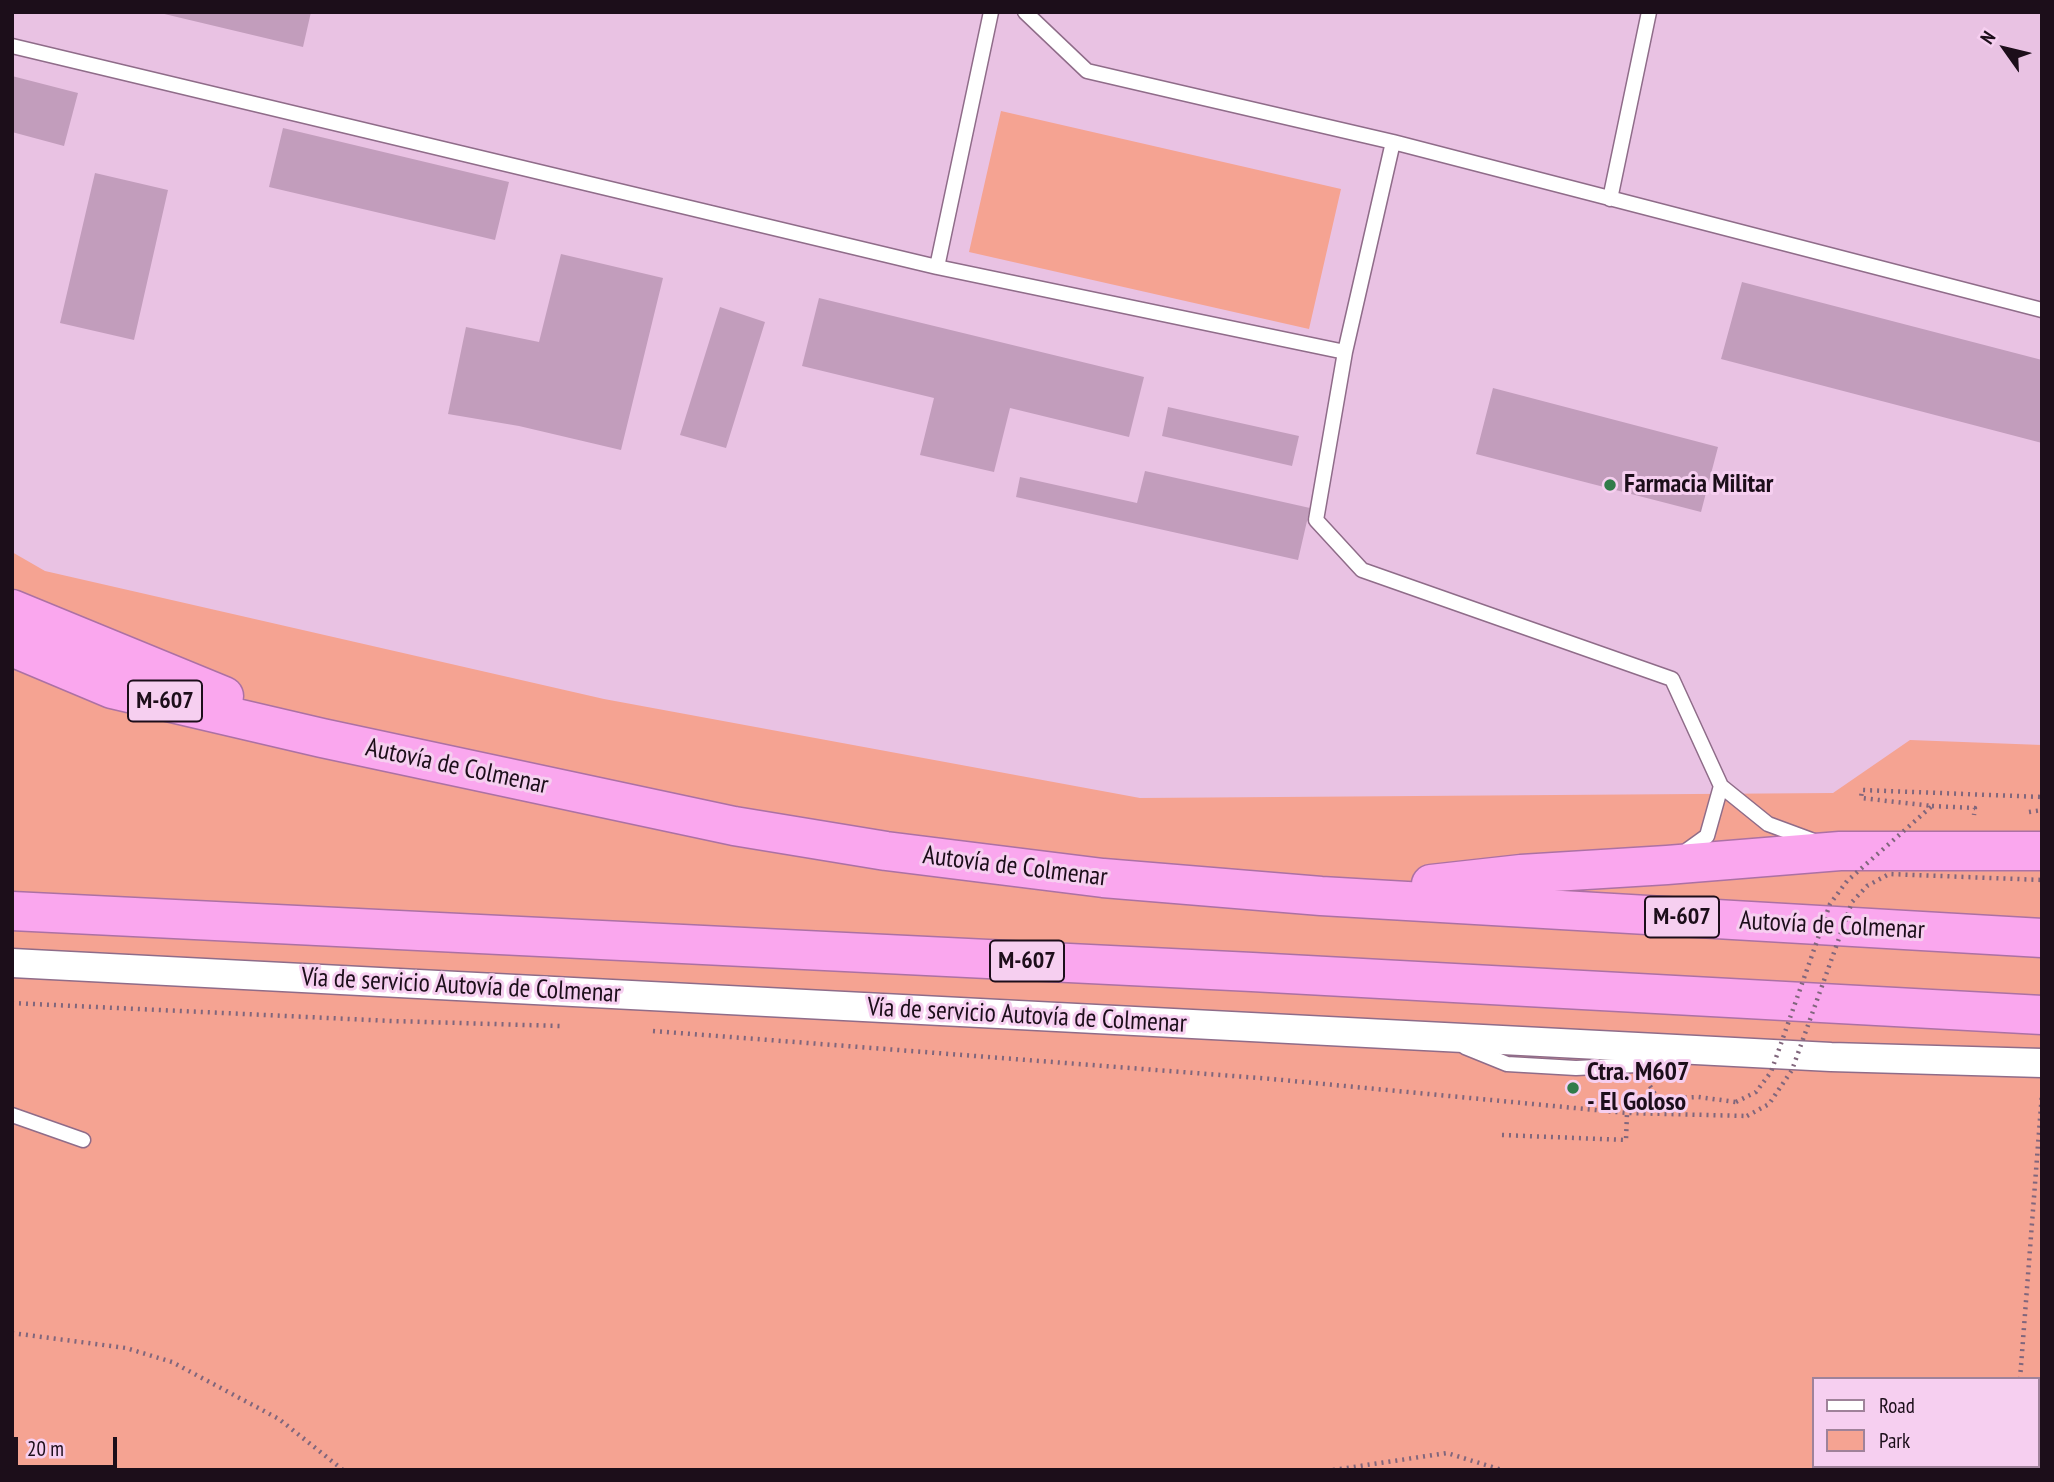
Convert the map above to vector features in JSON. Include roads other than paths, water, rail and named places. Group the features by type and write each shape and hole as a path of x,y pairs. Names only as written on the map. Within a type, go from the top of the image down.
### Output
{"highway":[{"path":"12,609 323,738"},
{"name":"Autovía de Colmenar","path":"12,647 112,689 323,738 734,826 886,851 1103,878 1321,895 2042,938"},
{"path":"1321,895 1521,874 1840,851 2042,850"},
{"name":"M-607","path":"12,911 1266,973 2042,1015"}],"street":[{"name":"Vía de servicio Autovía de Colmenar","path":"12,963 1831,1057 2042,1063"}],"lane":[{"path":"937,267 991,12"},
{"path":"1025,12 1087,71 1393,142 2042,310"},
{"path":"1610,199 1649,12"},
{"path":"12,46 937,267 1345,352"},
{"path":"1393,142 1345,352 1316,520 1362,570 1672,679 1721,786 1768,824 1840,851"},
{"path":"1667,865 1707,836 1721,786"},
{"path":"1441,1037 1507,1064 1576,1068 1637,1065 1672,1048"},
{"path":"12,1115 83,1140"}],"place":[{"name":"Farmacia Militar","path":"1610,485"},
{"name":"Ctra. M607 - El Goloso","path":"1573,1088"}]}
